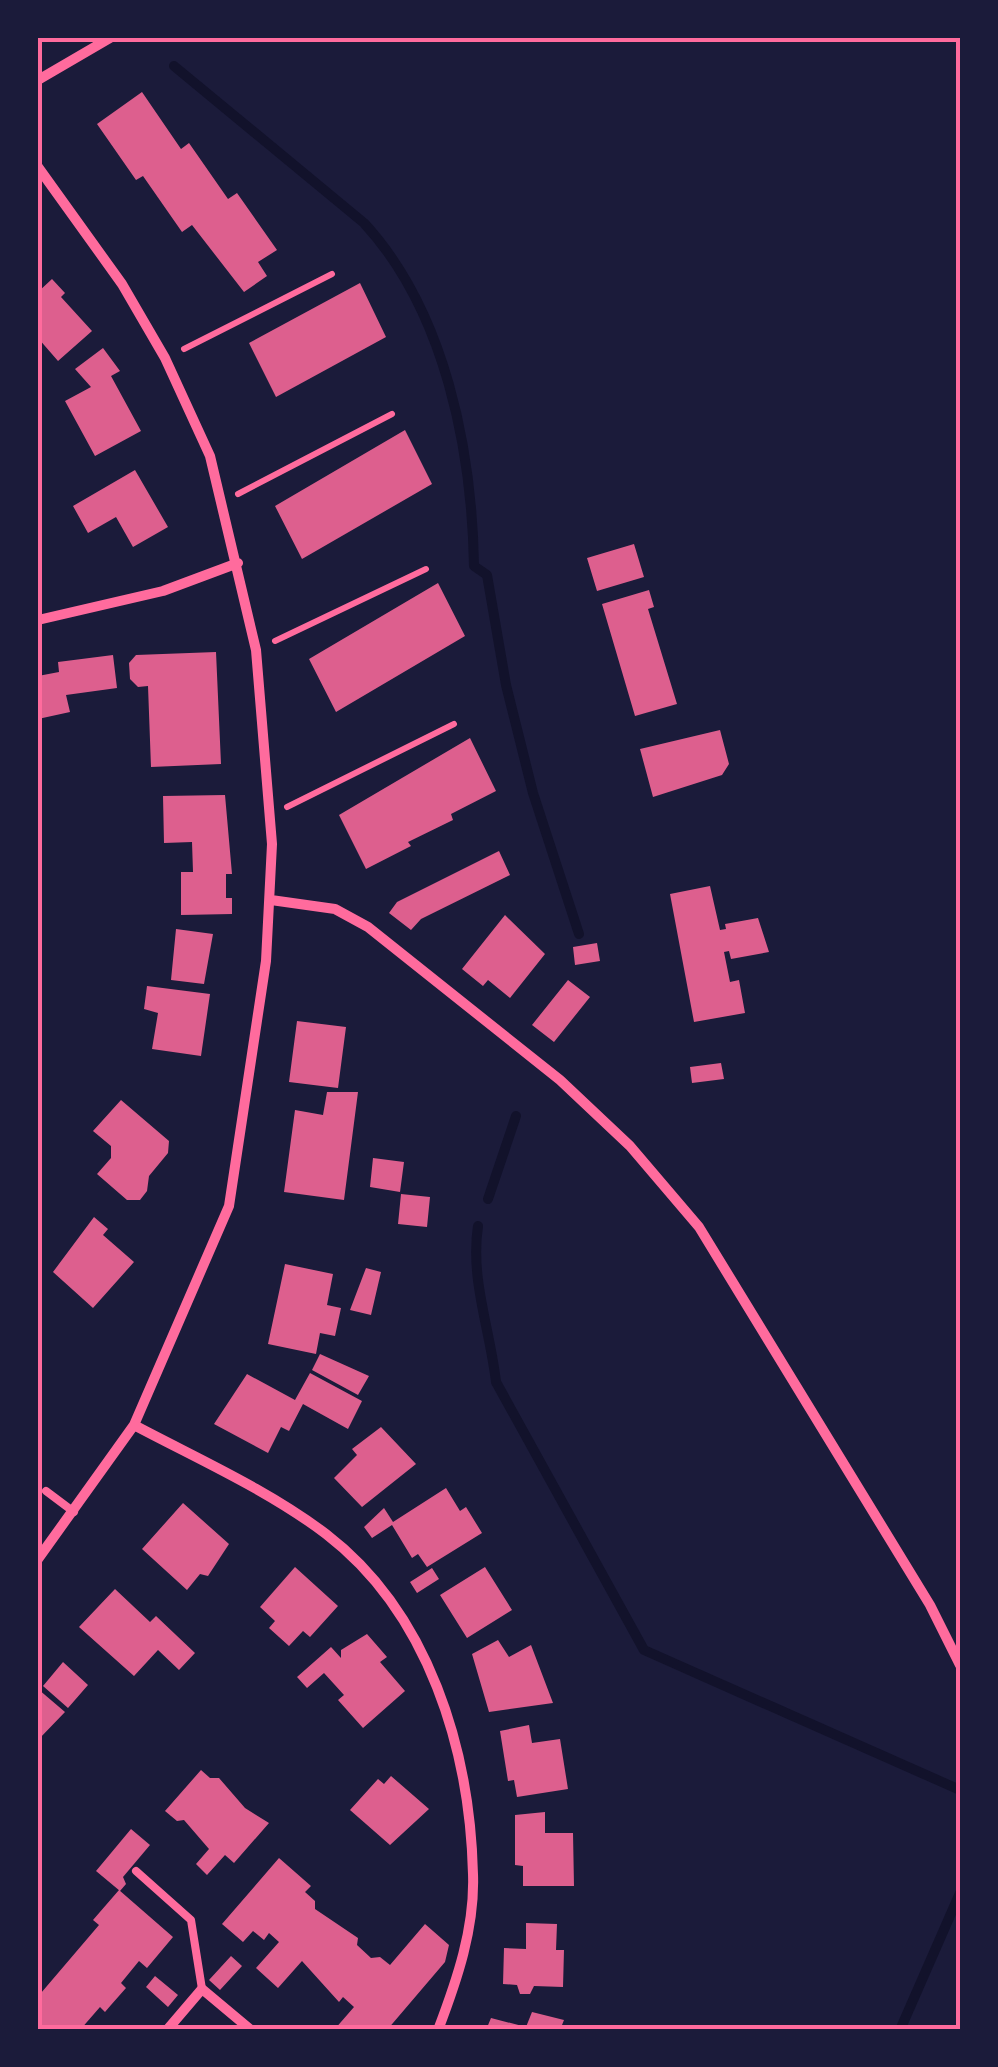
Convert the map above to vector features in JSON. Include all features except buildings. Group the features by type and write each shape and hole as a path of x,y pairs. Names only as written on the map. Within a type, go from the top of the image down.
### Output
{"street":[{"path":"38,80 110,38"},
{"path":"38,168 112,269 165,358 210,456 256,650 272,814 271,900 258,1033 229,1206 134,1424 38,1560"},
{"path":"38,620 163,591 238,563"},
{"path":"271,900 336,910 368,926 560,1080 630,1146 699,1227 930,1606 960,1665"},
{"path":"134,1424 276,1500 329,1536 388,1598 437,1681 463,1770 474,1876 457,1982 438,2030"},
{"path":"167,2030 202,1989 251,2030"}],"lane":[{"path":"46,1490 74,1512"},
{"path":"136,1871 191,1920 202,1989"}],"path":[{"path":"165,358 332,274"},
{"path":"223,501 392,414"},
{"path":"256,650 426,569"},
{"path":"272,814 454,724"}],"waterway":[{"path":"174,66 364,223 392,258 415,297 449,384 467,475 474,566 487,575 506,685 533,793 579,934"},
{"path":"488,1199 516,1116"},
{"path":"478,1226 479,1285 496,1382 644,1650 960,1790"},
{"path":"900,2030 960,1893"}]}
